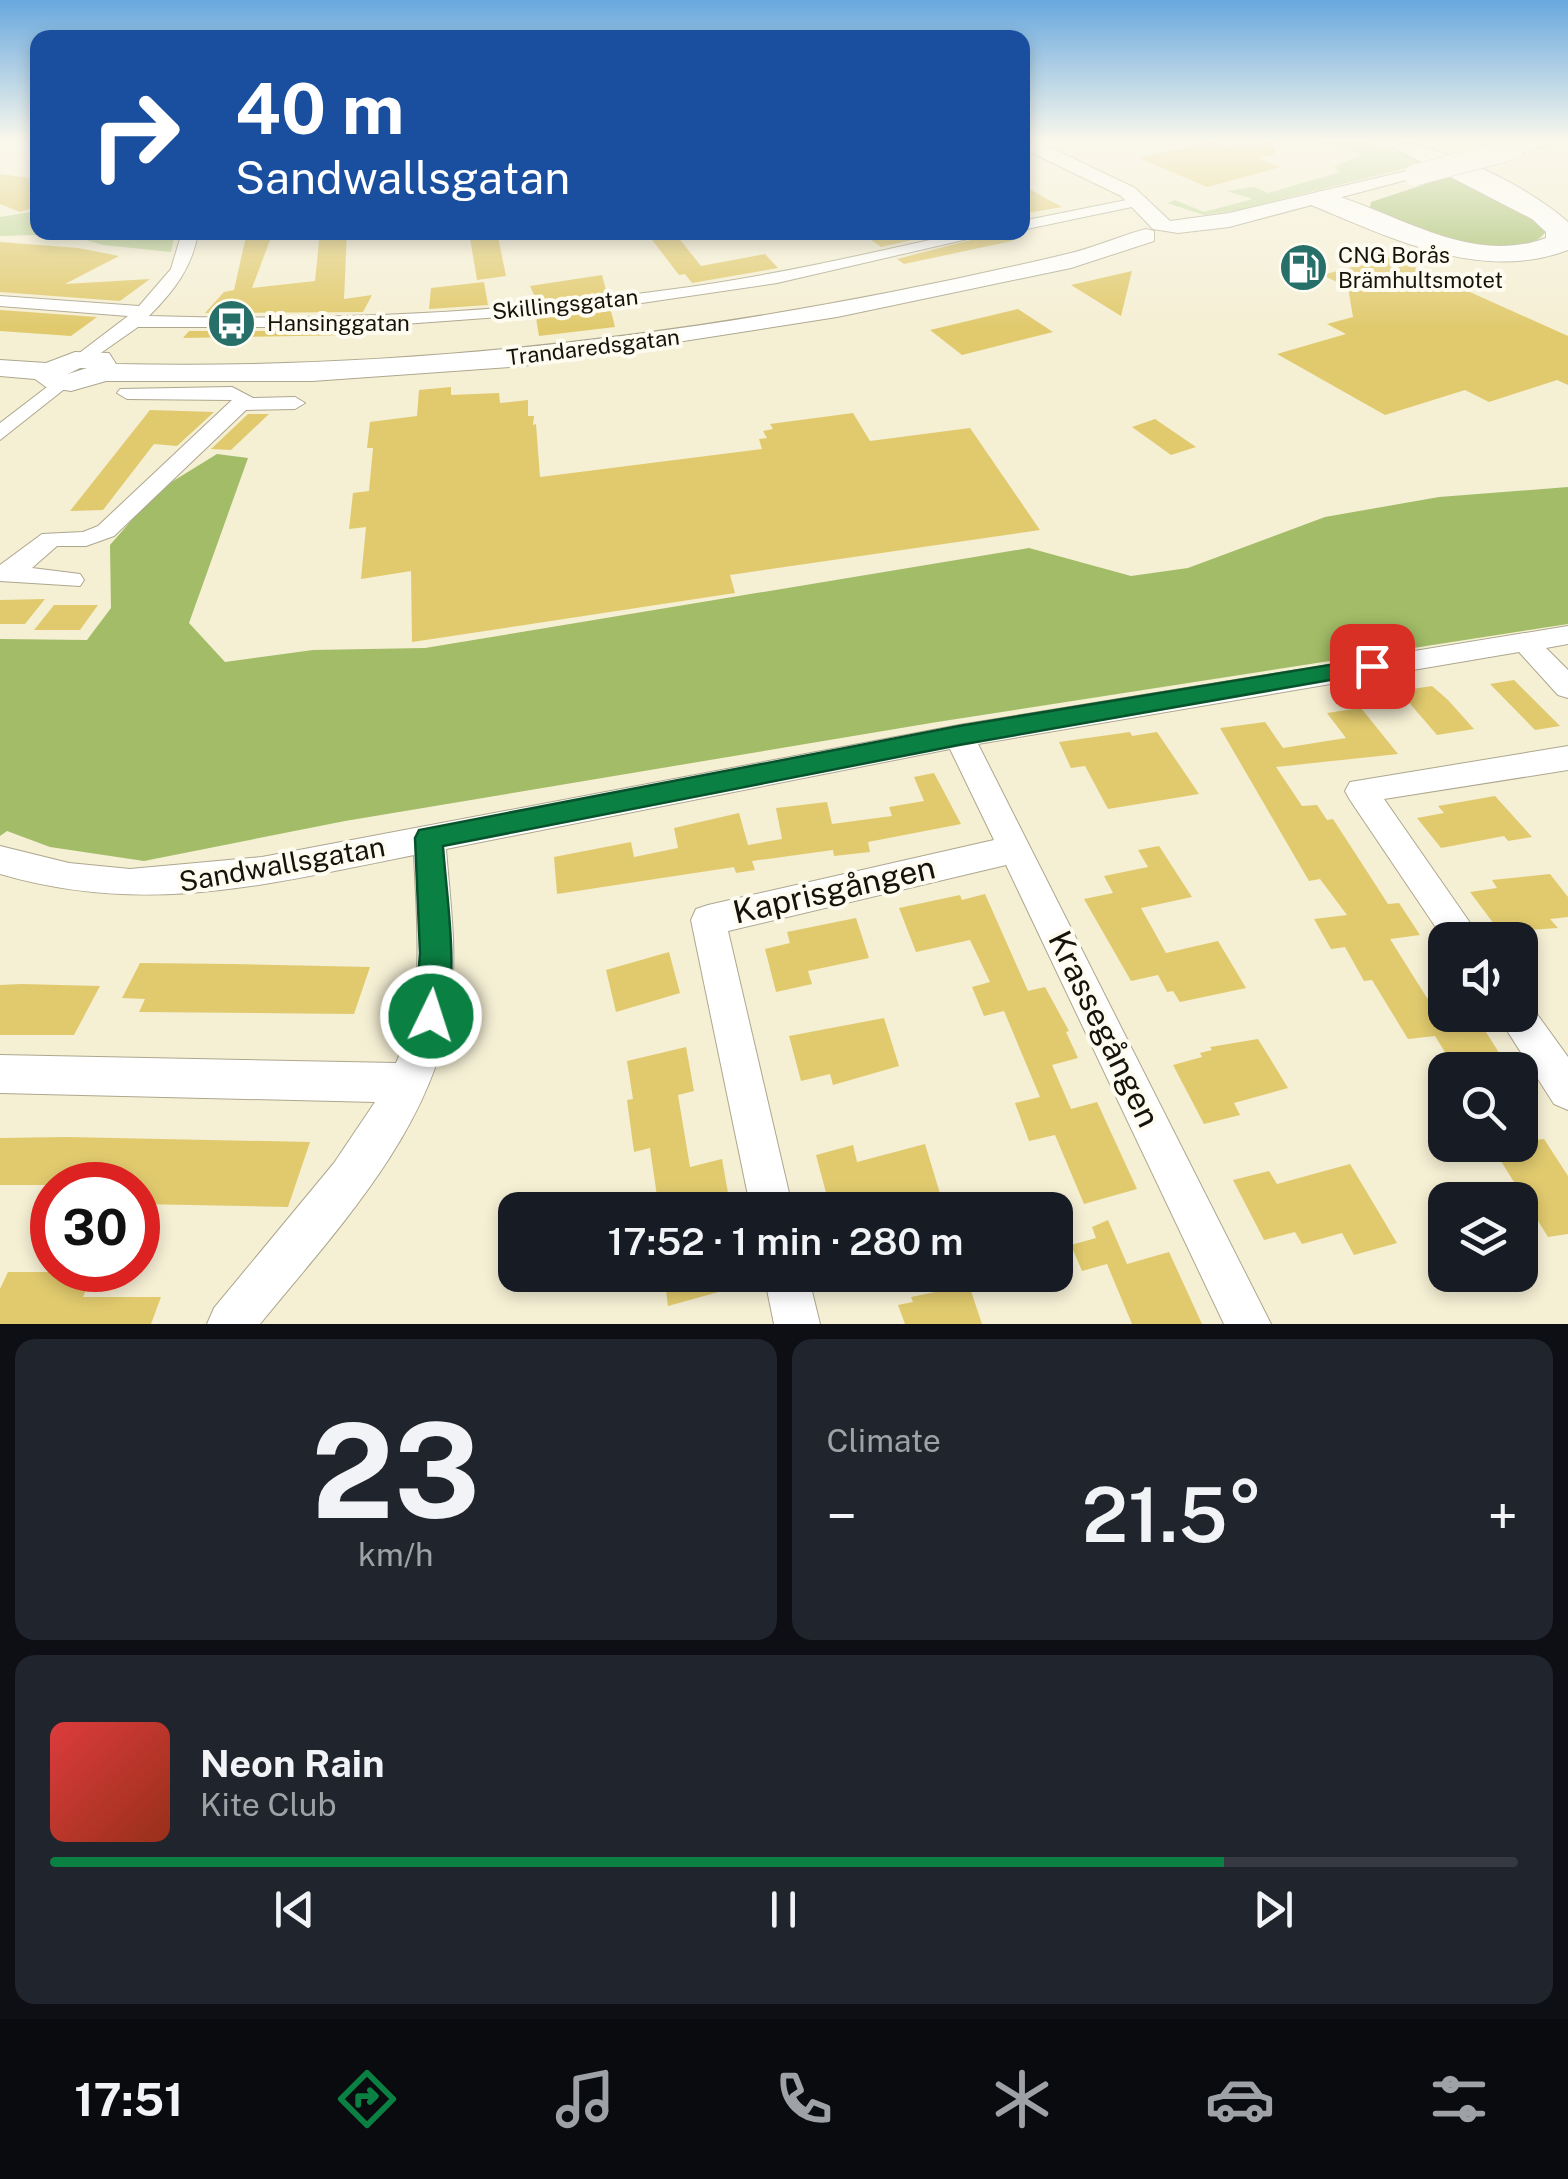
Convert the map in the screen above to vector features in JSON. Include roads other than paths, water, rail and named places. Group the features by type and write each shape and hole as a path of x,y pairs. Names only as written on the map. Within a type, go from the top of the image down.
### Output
{"highway":[{"path":"1322,204 1476,251 1540,252 1560,242 1562,236 1553,222 1526,204"},
{"path":"1322,204 1450,256 1557,274"}],"street":[{"path":"1030,224 1129,204"},
{"path":"1144,204 1163,233"},
{"name":"Trandaredsgatan","path":"55,378 83,381 94,365 377,367 585,349 835,310 1076,257 1163,233 1316,204"},
{"name":"Trandaredsgatan","path":"1163,233 1200,236 1317,204"},
{"path":"94,365 162,292 190,240"},
{"name":"Skillingsgatan","path":"0,301 139,316 321,322 526,310 744,283 952,240"},
{"path":"0,368 55,378"},
{"path":"0,434 55,378"},
{"path":"5,573 51,539 86,539 106,532 243,397 232,393 126,393"},
{"path":"240,404 294,403"},
{"path":"5,573 71,580"},
{"name":"Sandwallsgatan","path":"0,860 59,879 149,886 262,871 959,736 1568,635"},
{"path":"1523,640 1568,688"},
{"name":"Krassegången","path":"959,736 1248,1324"},
{"path":"1451,922 1360,791 1568,758"},
{"path":"230,1324 376,1140 405,1083 431,1016 435,953 429,838"},
{"name":"Kaprisgången","path":"768,1192 708,920 1016,850"},
{"path":"1528,1032 1568,1090"},
{"path":"0,1074 405,1083"},
{"path":"790,1292 797,1324"}],"place":[{"name":"CNG Borås Brämhultsmotet","path":"1303,268"},
{"name":"Hansinggatan","path":"232,323"}]}
